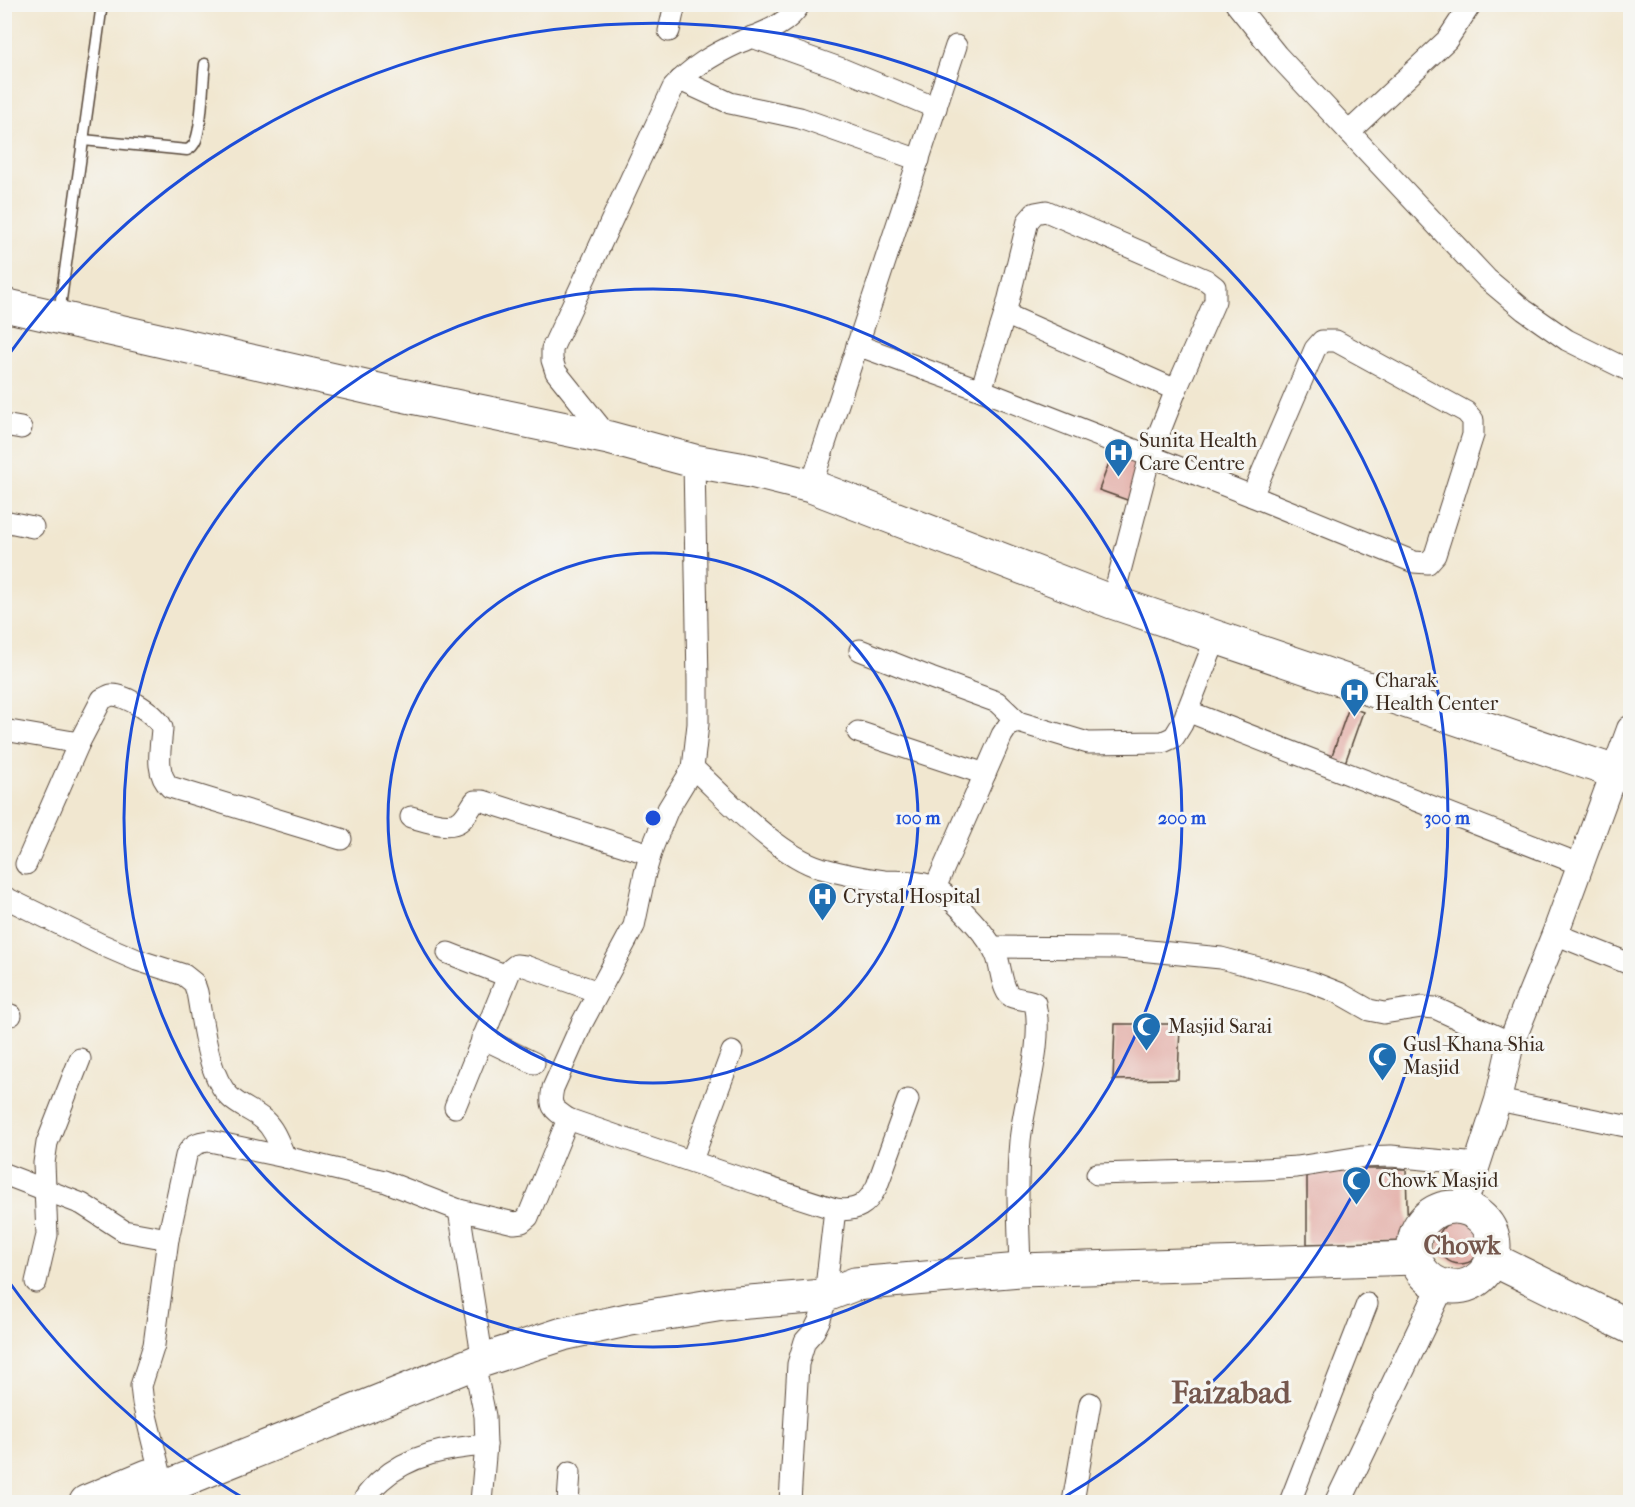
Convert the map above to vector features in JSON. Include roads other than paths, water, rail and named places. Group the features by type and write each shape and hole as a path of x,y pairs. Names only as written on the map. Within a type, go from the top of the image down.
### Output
{"main road":[{"path":"4,305 392,393 609,438 694,461 751,471 811,486 1112,602 1623,774"},
{"path":"1449,1207 1463,1208 1480,1216 1491,1231 1494,1240 1492,1259 1488,1269 1472,1282 1452,1287 1430,1279 1421,1269 1416,1257 1414,1244 1425,1219 1436,1211 1449,1207"},
{"path":"129,1503 480,1355 564,1316 678,1293 765,1283 835,1286 1020,1270 1416,1257"},
{"path":"1492,1259 1630,1327"},
{"path":"86,1503 163,1488"}],"street":[{"path":"669,31 675,4"},
{"path":"609,438 556,372 552,360 552,349 669,95 680,80 709,58 788,20 800,4"},
{"path":"1236,4 1277,56 1487,279 1524,310 1567,339 1630,371"},
{"path":"1349,132 1447,40 1471,4"},
{"path":"752,37 842,69 936,108"},
{"path":"811,486 956,46"},
{"path":"680,80 730,103 800,118 919,160"},
{"path":"981,390 1005,314 1028,220 1035,213 1046,211 1206,280 1215,287 1215,301 1150,456 1112,602"},
{"path":"1005,314 1176,390"},
{"path":"857,345 981,390 1414,562 1428,562 1435,555 1473,435 1473,420 1466,412 1336,341 1322,341 1315,349 1252,496"},
{"path":"694,461 698,682 696,756 693,768 668,809 651,854 634,926 572,1045 550,1100 554,1109 568,1119 754,1184 848,1211 861,1207 877,1186 908,1100"},
{"path":"4,520 33,527"},
{"path":"860,650 998,702 1018,722 1088,742 1163,742 1174,737 1182,724 1216,638"},
{"path":"26,864 79,743 102,699 109,695 119,696 160,721 162,728 160,770 163,781 170,787 341,839"},
{"path":"1187,711 1579,864"},
{"path":"935,888 1002,735 1008,726 1018,722"},
{"path":"1463,1208 1498,1100 1511,1043 1555,934 1579,864 1623,774 1630,729"},
{"path":"4,730 79,743"},
{"path":"858,732 985,774"},
{"path":"693,768 763,832 799,859 853,876 935,888 986,936 998,958 1006,992 1012,997 1029,999 1035,1003 1036,1044 1020,1142 1018,1173 1020,1270"},
{"path":"411,817 446,825 455,824 462,820 475,801 483,801 651,854"},
{"path":"4,897 100,944 137,960 184,975 194,983 198,992 210,1057 218,1081 230,1097 265,1121 275,1134 285,1157"},
{"path":"1555,934 1630,964"},
{"path":"993,947 1119,948 1221,958 1311,982 1340,993 1369,1010 1384,1013 1422,1007 1435,1008 1511,1043"},
{"path":"448,953 507,976"},
{"path":"455,1107 507,976 516,965 525,966 598,992"},
{"path":"482,1038 534,1063"},
{"path":"692,1161 732,1052"},
{"path":"36,1282 47,1235 44,1163 47,1143 80,1059"},
{"path":"1498,1100 1630,1127"},
{"path":"163,1488 141,1386 154,1345 168,1239 186,1156 190,1148 199,1142 210,1141 285,1157 384,1181 459,1210 514,1223 522,1222 528,1217 568,1119"},
{"path":"1097,1174 1297,1167 1361,1157 1391,1155 1478,1164"},
{"path":"4,1174 82,1204 124,1231 168,1239"},
{"path":"790,1503 798,1364 805,1341 814,1331 835,1286 835,1209"},
{"path":"459,1210 480,1355 485,1416 486,1445 481,1503"},
{"path":"1338,1503 1442,1285"},
{"path":"1290,1503 1367,1304"},
{"path":"1073,1503 1090,1403"},
{"path":"363,1503 373,1488 388,1474 411,1460 443,1450 486,1445"},
{"path":"568,1503 570,1472"}],"lane":[{"path":"58,318 102,4"},
{"path":"83,140 187,150 191,148 196,142 205,64"}],"place":[{"name":"Sunita Health Care Centre","path":"1118,478"},
{"name":"Charak Health Center","path":"1354,718"},
{"name":"Crystal Hospital","path":"822,922"},
{"name":"Masjid Sarai","path":"1147,1052"},
{"name":"Gusl-Khana-Shia Masjid","path":"1382,1082"},
{"name":"Chowk Masjid","path":"1357,1206"}],"district":[{"name":"Chowk","path":"1462,1245"},
{"name":"Faizabad","path":"1231,1392"}]}
